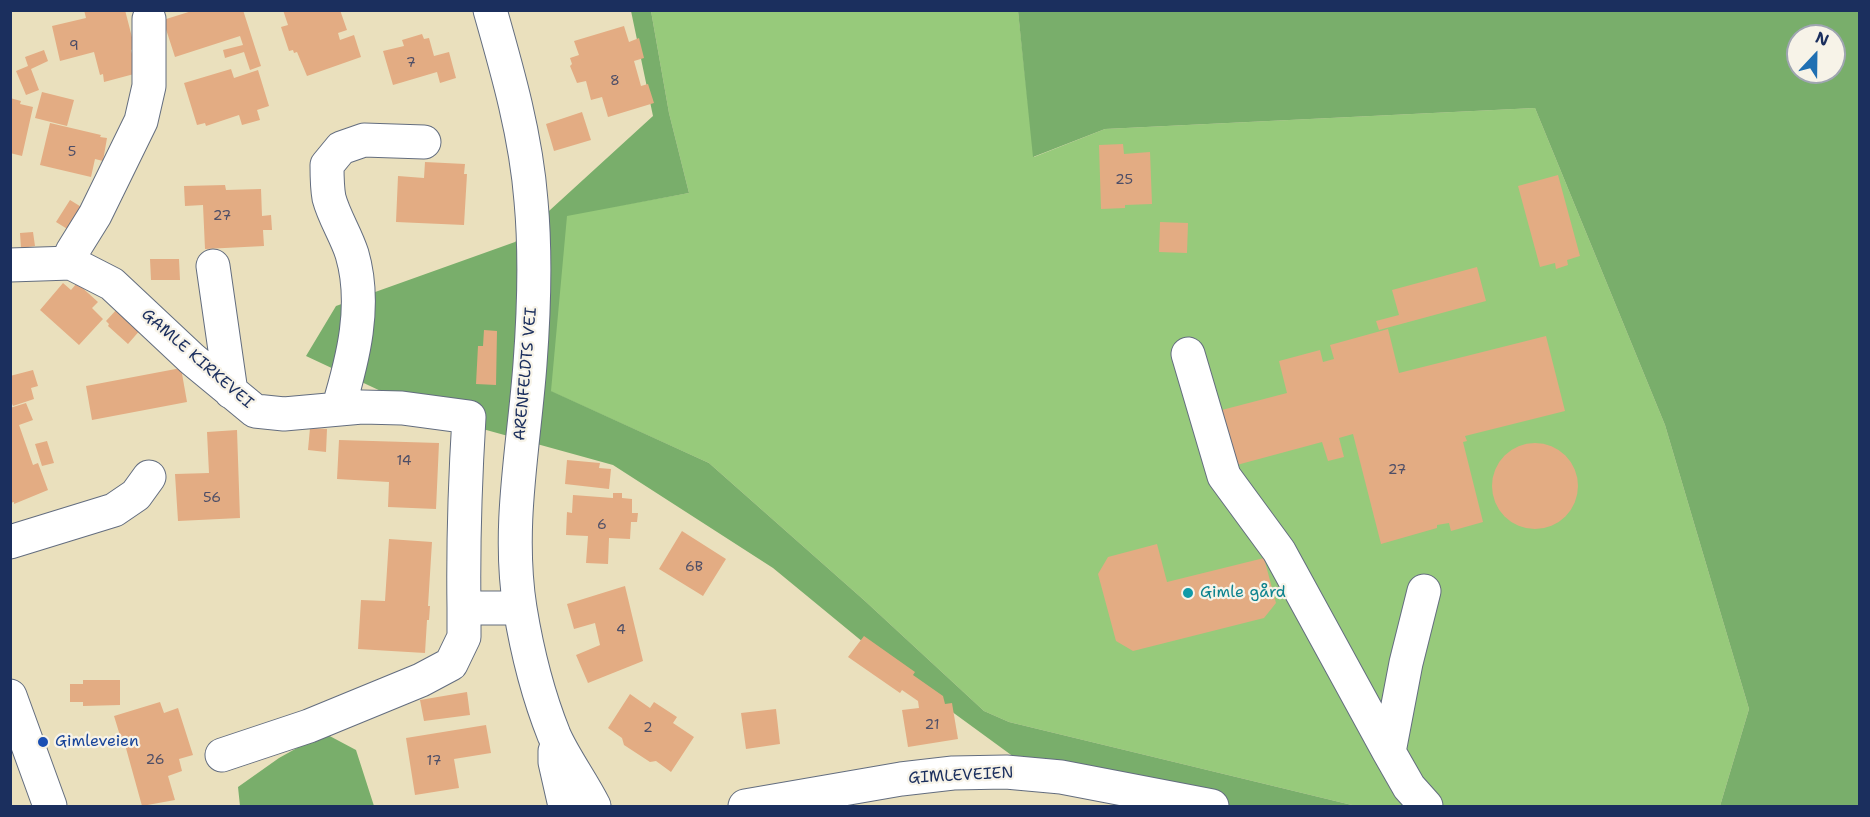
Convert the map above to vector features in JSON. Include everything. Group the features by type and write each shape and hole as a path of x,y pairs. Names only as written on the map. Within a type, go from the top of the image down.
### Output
{"street":[{"name":"ARENFELDTS VEI","path":"490,10 519,124 531,199 533,234 530,366 515,514 514,557 520,608 539,692 555,737 583,783 594,807"},
{"path":"10,266 71,262 72,252 95,215 141,121 149,86 149,19"},
{"path":"338,409 359,315 359,288 351,254 329,199 327,165 341,147 364,140 424,142"},
{"name":"GAMLE KIRKEVEI","path":"71,262 112,284 255,411 284,414 362,407 402,408 469,417 463,533 464,637 451,664 421,680 309,726 222,755"},
{"path":"213,266 231,392"},
{"path":"1188,354 1224,476 1279,551 1409,787 1426,807"},
{"path":"10,542 114,510 136,495 149,477"},
{"path":"1389,752 1406,663 1424,591"},
{"path":"464,608 520,608"},
{"path":"10,696 50,807"},
{"name":"ARENFELDTS VEI","path":"555,737 555,762 565,807"},
{"name":"GIMLEVEIEN","path":"745,807 901,779 1006,772 1094,783 1212,807"}],"green space":[{"path":"631,11 651,11 669,113 689,193 567,216 551,391 709,463 865,601 984,711 1009,722 1356,806 1158,806 1029,768 914,684 773,568 613,465 432,415 306,356 336,306 515,242 653,116"},
{"path":"651,11 1018,11 1034,157 1105,129 1535,108 1665,425 1749,709 1720,806 1356,806 1009,722 984,711 865,601 709,463 550,391 566,215 689,193 669,113"},
{"path":"1018,11 1859,11 1859,806 1720,806 1749,709 1665,425 1535,108 1105,129 1033,157"},
{"path":"324,733 356,750 374,806 240,806 238,787 279,758"}],"building":[{"path":"84,10 125,10 135,49 131,50 135,66 132,67 134,74 104,82 94,52 60,61 52,26 86,18"},
{"path":"195,10 243,10 261,66 250,70 244,52 225,58 223,50 243,45 240,36 175,57 163,20"},
{"path":"283,10 340,10 347,30 338,33 340,40 354,35 361,57 307,76 297,52 289,51 281,27 288,25"},
{"path":"624,26 629,42 639,38 644,58 634,61 641,86 648,84 654,103 608,117 602,97 591,100 586,81 577,83 570,66 572,64 570,58 579,55 574,41"},
{"path":"422,34 424,39 429,38 434,56 449,52 456,78 440,83 437,72 393,85 383,51 404,46 402,40"},
{"path":"44,50 48,61 31,69 39,90 26,95 16,71 28,66 25,57"},
{"path":"231,69 234,78 258,70 269,106 257,110 260,120 242,125 239,115 206,126 205,123 197,125 184,83"},
{"path":"42,92 74,100 67,126 35,118"},
{"path":"10,98 21,101 20,104 33,107 22,156 10,153"},
{"path":"582,112 591,140 554,151 546,124"},
{"path":"50,123 107,138 103,161 95,159 91,177 40,165"},
{"path":"1123,144 1124,154 1150,152 1152,204 1101,209 1099,145"},
{"path":"425,162 465,164 464,174 467,174 464,225 396,222 398,176 424,178"},
{"path":"1558,175 1580,256 1567,260 1568,265 1556,269 1555,263 1540,267 1518,186"},
{"path":"225,185 226,190 261,189 262,216 271,215 272,230 263,230 264,246 205,249 203,205 185,206 184,186"},
{"path":"70,200 83,208 69,230 56,222"},
{"path":"1160,222 1188,223 1187,253 1159,252"},
{"path":"33,232 35,246 21,248 20,233"},
{"path":"150,259 179,259 180,280 151,280"},
{"path":"1477,267 1486,301 1379,330 1376,321 1399,315 1392,290"},
{"path":"63,283 71,290 77,283 98,302 92,308 103,319 79,345 40,310"},
{"path":"118,308 141,329 128,344 108,326 106,321"},
{"path":"1388,329 1399,373 1546,336 1565,411 1465,436 1467,441 1463,442 1483,522 1451,531 1449,523 1437,525 1437,528 1381,544 1353,434 1339,438 1344,457 1328,461 1322,442 1233,466 1218,411 1287,393 1279,361 1320,350 1323,362 1334,359 1330,345"},
{"path":"484,330 497,331 496,385 476,384 478,346 483,346"},
{"path":"181,368 187,402 92,420 86,386"},
{"path":"33,370 38,386 31,388 34,399 13,406 10,399 10,376"},
{"path":"26,403 33,420 19,425 33,465 38,463 48,490 14,504 14,502 10,503 10,408"},
{"path":"310,428 327,429 326,452 308,450"},
{"path":"237,430 240,518 178,521 175,474 209,473 207,432"},
{"path":"339,440 439,443 436,509 388,507 389,482 337,479"},
{"path":"47,441 54,463 42,466 35,444"},
{"path":"1535,443 1559,450 1571,462 1578,486 1571,510 1559,522 1535,529 1511,522 1499,510 1492,486 1499,462 1511,450"},
{"path":"567,460 600,463 599,468 611,469 609,489 565,484"},
{"path":"613,493 622,493 622,498 632,499 632,513 638,513 637,522 631,522 630,539 609,538 608,564 586,563 588,536 566,535 567,512 572,513 573,495 613,498"},
{"path":"682,531 726,559 703,596 659,569"},
{"path":"389,539 432,542 428,606 430,606 425,653 358,649 361,600 385,601"},
{"name":"Gimle gård","path":"1157,544 1167,582 1264,558 1276,603 1264,618 1133,651 1116,641 1098,574 1108,557"},
{"path":"625,586 643,661 588,683 576,655 600,645 595,623 574,629 567,604"},
{"path":"864,636 915,672 913,675 943,696 945,704 952,703 958,739 908,747 902,710 919,708 918,701 902,690 900,693 848,657"},
{"path":"83,680 120,680 120,705 83,706 83,702 70,702 70,684 83,684"},
{"path":"467,692 470,715 424,721 420,700"},
{"path":"630,694 650,708 654,702 677,717 673,723 694,737 671,772 656,761 650,762 624,745 622,738 608,728"},
{"path":"160,702 164,713 178,708 193,755 179,759 182,771 168,776 175,800 142,806 124,741 122,742 114,716"},
{"path":"776,709 780,744 746,749 741,713"},
{"path":"486,725 491,753 454,759 459,788 415,795 406,738"}],"place":[{"name":"Gimle gård","path":"1188,593"},
{"name":"Gimleveien","path":"43,742"}]}
